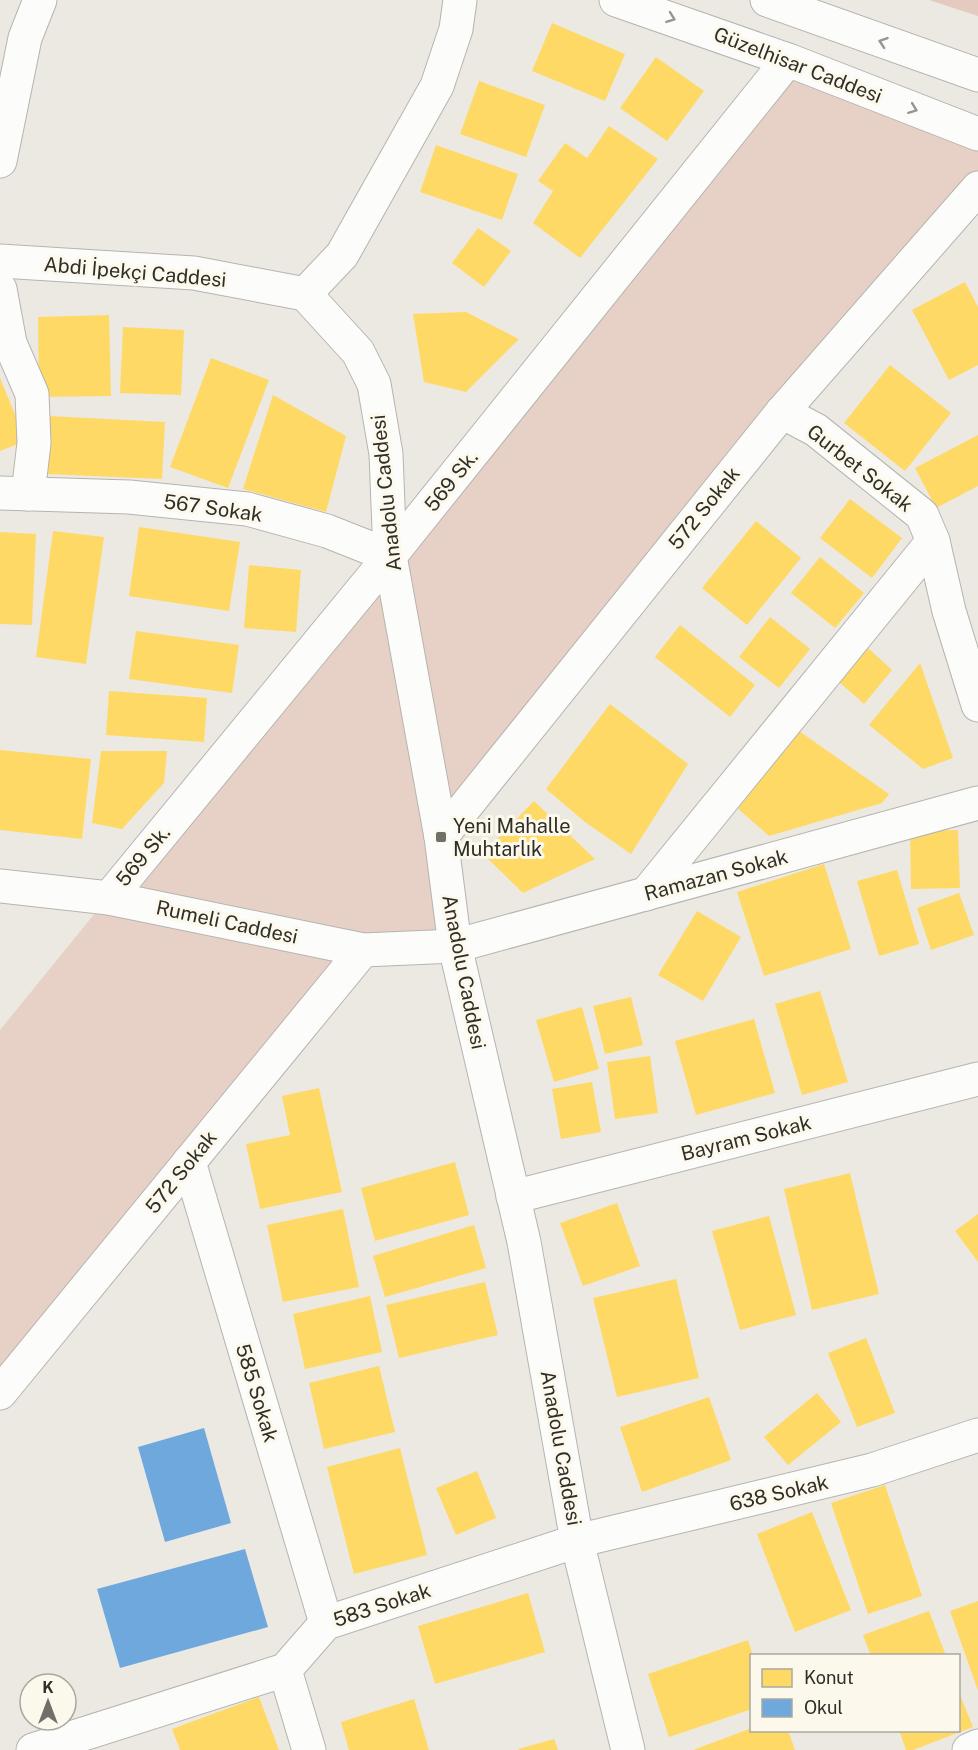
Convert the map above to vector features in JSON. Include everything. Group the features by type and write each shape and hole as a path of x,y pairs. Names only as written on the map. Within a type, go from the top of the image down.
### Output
{"street":[{"path":"0,161 25,38 40,0"},
{"path":"305,294 342,255 437,86 456,29 460,0"},
{"name":"Güzelhisar Caddesi","path":"616,0 788,60 978,134"},
{"path":"767,0 978,75"},
{"name":"569 Sk.","path":"109,898 390,556 788,60"},
{"name":"572 Sokak","path":"441,837 782,412 978,188"},
{"name":"Abdi İpekçi Caddesi","path":"0,261 194,273 305,294"},
{"path":"0,289 10,344 32,394 34,443 14,494"},
{"name":"Anadolu Caddesi","path":"305,294 357,352 374,384 386,454 390,556 441,837 455,946 524,1242 577,1541 628,1750"},
{"name":"Gurbet Sokak","path":"782,412 816,430 922,515 933,541 949,611 978,705"},
{"name":"567 Sokak","path":"14,494 129,497 248,509 327,531 390,556"},
{"path":"646,894 933,541"},
{"name":"Ramazan Sokak","path":"455,946 978,803"},
{"name":"Rumeli Caddesi","path":"0,886 109,898 363,950 455,946"},
{"name":"572 Sokak","path":"0,1393 363,950"},
{"name":"Bayram Sokak","path":"513,1197 978,1078"},
{"name":"585 Sokak","path":"189,1162 326,1623"},
{"name":"638 Sokak","path":"577,1541 872,1470 978,1435"},
{"name":"583 Sokak","path":"285,1670 326,1623 577,1541"},
{"path":"38,1749 285,1670 309,1750"},
{"path":"969,1750 978,1746"}],"shaded area":[{"path":"929,0 978,0 978,16"},
{"path":"788,60 978,134 978,188 441,836 455,946 363,950 0,1393 0,1030"}],"building: Konut":[{"path":"552,23 625,54 605,101 532,71"},
{"path":"656,57 704,91 667,141 620,108"},
{"path":"479,81 545,105 526,157 460,134"},
{"path":"609,126 658,159 580,258 533,223 553,191 538,181 565,143 587,158"},
{"path":"436,145 518,174 502,220 420,192"},
{"path":"478,228 511,251 484,287 452,263"},
{"path":"965,282 978,307 978,365 949,380 912,310"},
{"path":"466,312 519,339 466,392 424,382 413,314"},
{"path":"109,315 111,396 39,397 38,317"},
{"path":"123,327 184,330 181,395 120,393"},
{"path":"211,358 269,380 228,488 170,467"},
{"path":"890,365 951,413 905,471 844,423"},
{"path":"0,378 26,441 0,451"},
{"path":"273,395 346,436 326,512 243,489"},
{"path":"49,416 165,422 162,479 47,474"},
{"path":"978,435 978,486 936,508 915,468"},
{"path":"850,499 902,538 872,578 820,538"},
{"path":"756,521 801,558 747,625 702,588"},
{"path":"139,527 240,542 229,611 129,596"},
{"path":"53,531 104,537 86,664 36,657"},
{"path":"0,532 36,534 32,625 0,624"},
{"path":"820,557 864,593 835,628 791,593"},
{"path":"249,565 301,570 296,632 244,628"},
{"path":"770,617 810,649 779,688 739,657"},
{"path":"680,625 755,685 730,717 655,657"},
{"path":"136,631 239,645 232,693 129,679"},
{"path":"858,639 892,670 864,704 831,675"},
{"path":"920,663 953,758 923,769 869,725"},
{"path":"109,691 207,698 204,742 106,735"},
{"path":"610,704 688,764 631,854 585,822 546,789"},
{"path":"799,731 889,794 882,803 769,836 736,807"},
{"path":"0,750 91,759 82,839 0,830"},
{"path":"101,751 167,751 164,783 122,829 92,823"},
{"path":"534,801 595,859 523,893 483,854"},
{"path":"958,830 960,888 911,889 910,831"},
{"path":"824,864 851,949 764,976 737,892"},
{"path":"897,870 919,944 879,956 857,881"},
{"path":"959,893 974,935 931,950 917,908"},
{"path":"697,911 741,937 703,1001 658,975"},
{"path":"820,991 848,1082 802,1095 775,1004"},
{"path":"631,997 643,1045 605,1054 593,1006"},
{"path":"582,1007 599,1069 554,1082 536,1020"},
{"path":"754,1019 775,1093 696,1115 675,1041"},
{"path":"650,1056 658,1113 615,1119 607,1062"},
{"path":"592,1082 601,1132 561,1139 552,1089"},
{"path":"319,1088 342,1192 260,1209 246,1144 290,1135 282,1096"},
{"path":"455,1162 469,1215 375,1241 361,1188"},
{"path":"850,1173 879,1294 812,1310 784,1189"},
{"path":"617,1203 640,1266 583,1286 560,1223"},
{"path":"343,1209 359,1287 283,1302 267,1225"},
{"path":"978,1214 978,1262 955,1231"},
{"path":"769,1216 796,1315 740,1330 712,1231"},
{"path":"474,1225 486,1268 385,1297 373,1256"},
{"path":"676,1279 699,1378 617,1397 593,1298"},
{"path":"485,1282 498,1335 399,1358 386,1305"},
{"path":"370,1296 382,1352 305,1369 293,1314"},
{"path":"866,1338 895,1413 857,1427 828,1353"},
{"path":"379,1366 395,1432 324,1449 309,1383"},
{"path":"817,1393 841,1422 788,1465 764,1437"},
{"path":"709,1397 731,1460 642,1492 620,1427"},
{"path":"400,1448 427,1555 354,1574 327,1467"},
{"path":"477,1471 496,1518 456,1535 436,1488"},
{"path":"885,1485 922,1596 868,1614 831,1503"},
{"path":"812,1512 851,1610 795,1632 757,1534"},
{"path":"528,1593 545,1652 435,1684 418,1626"},
{"path":"978,1601 978,1691 950,1611"},
{"path":"929,1611 945,1654 870,1654 863,1635"},
{"path":"748,1640 752,1654 750,1654 750,1710 669,1737 648,1674"},
{"path":"960,1695 973,1727 960,1732"},
{"path":"259,1697 279,1750 180,1750 172,1729"},
{"path":"414,1699 429,1750 349,1750 341,1722"},
{"path":"750,1729 750,1732 789,1732 795,1750 693,1750"},
{"path":"900,1732 960,1732 913,1750 906,1750"},
{"path":"554,1739 558,1750 518,1749"}],"building: Okul":[{"path":"204,1428 231,1523 165,1542 138,1447"},
{"path":"245,1549 268,1627 120,1668 97,1589"}],"place":[{"name":"Yeni Mahalle Muhtarlık","path":"441,837"}]}
